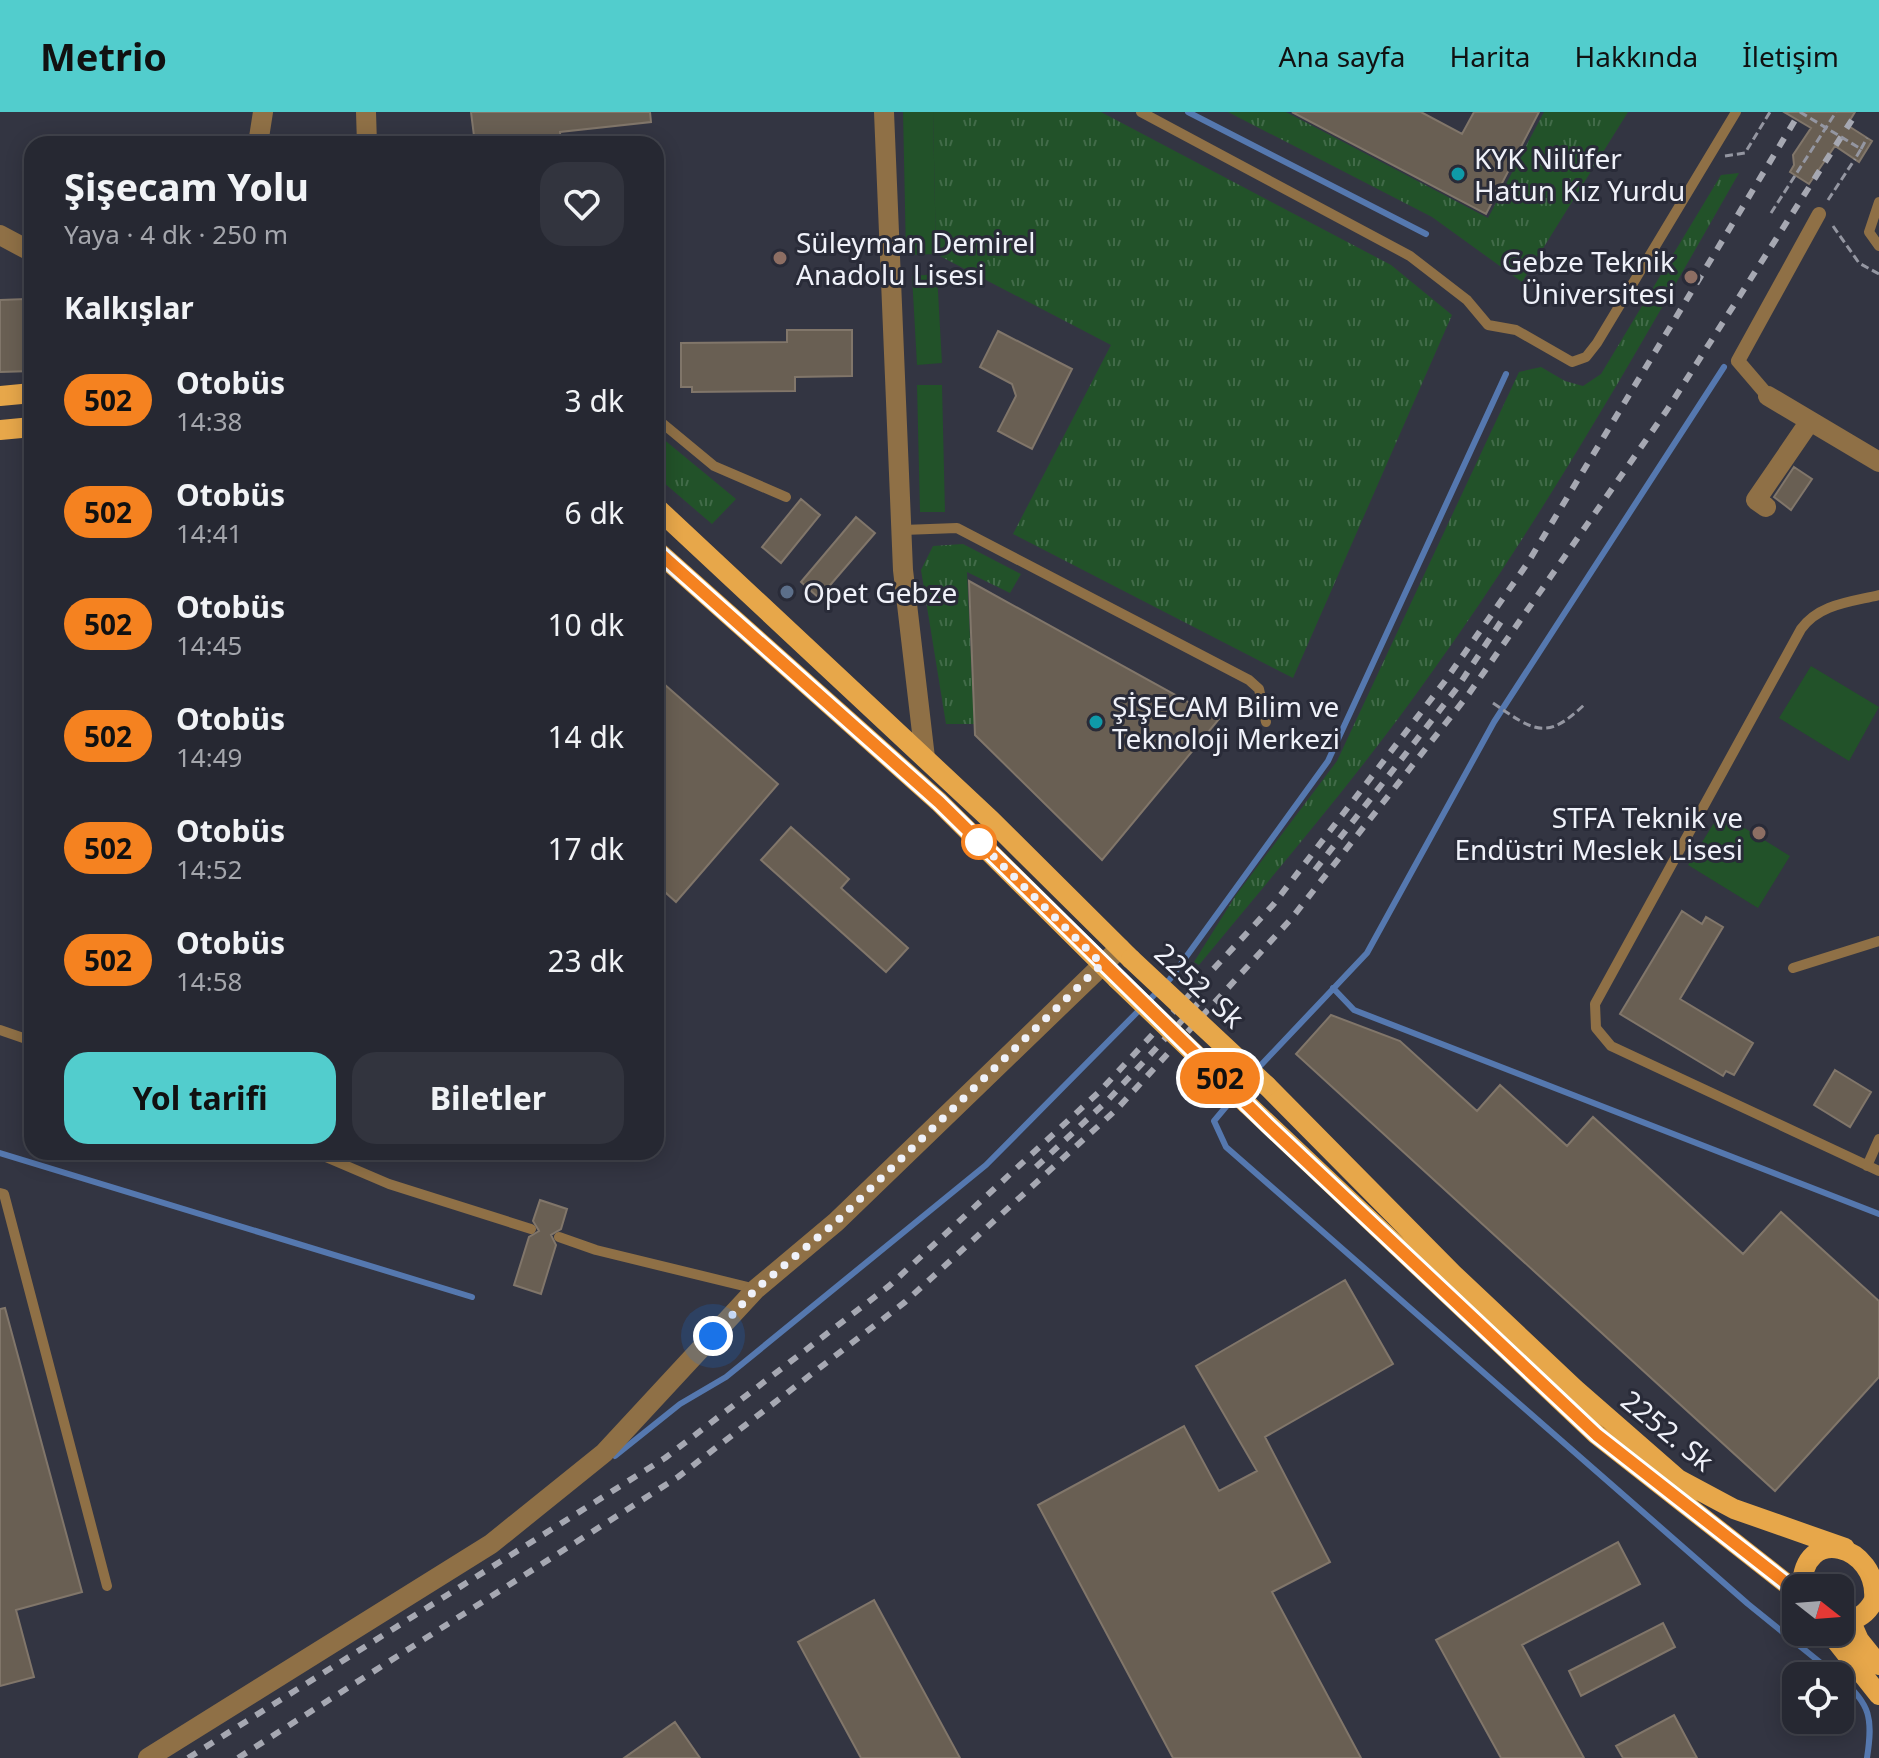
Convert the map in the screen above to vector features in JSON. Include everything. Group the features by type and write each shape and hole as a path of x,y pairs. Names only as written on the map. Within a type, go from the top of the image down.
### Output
{"main road":[{"path":"0,396 24,394"},
{"path":"0,430 24,428"},
{"name":"2252. Sk","path":"664,514 925,758 1267,1086 1453,1274 1575,1389 1678,1479 1734,1509 1851,1550"},
{"name":"2252. Sk","path":"664,557 939,802 1247,1104 1597,1435 1782,1580"},
{"path":"1803,1574 1815,1556 1834,1547 1879,1550"},
{"path":"1851,1550 1867,1560 1877,1583 1871,1607 1858,1618 1859,1640 1879,1665"},
{"path":"1840,1646 1879,1695"}],"street":[{"path":"259,136 263,112"},
{"path":"366,112 367,136"},
{"path":"884,112 903,570 925,758"},
{"path":"1819,214 1738,361 1768,396 1879,462"},
{"path":"0,235 24,248"},
{"path":"1766,507 1756,500 1810,421"},
{"path":"148,1758 491,1544 604,1453 756,1289 836,1222 1125,953"}],"lane":[{"path":"1141,112 1410,256 1467,300 1488,325 1516,330 1572,362 1586,357 1597,343 1736,112"},
{"path":"1878,241 1869,232 1879,202"},
{"path":"664,425 714,466 786,497"},
{"path":"903,530 957,528 1249,680 1259,689 1266,722"},
{"path":"1879,595 1825,608 1810,616 1595,1004 1596,1028 1611,1046 1879,1171"},
{"path":"1793,968 1879,941"},
{"path":"0,1030 24,1038"},
{"path":"1867,1166 1879,1139"},
{"path":"333,1160 389,1184 531,1229"},
{"path":"0,1193 4,1194 107,1586"},
{"path":"559,1237 596,1250 756,1289"}],"path":[{"path":"1745,153 1770,112"},
{"path":"1800,112 1861,149"},
{"path":"1771,213 1836,112"},
{"path":"1867,138 1819,214 1829,220 1859,263 1879,274"},
{"path":"1493,703 1532,727 1564,725 1586,703"}],"green space":[{"path":"903,112 933,112 936,254 906,255"},
{"path":"933,112 1101,112 1391,265 1452,315 1293,678 1013,534 1111,345 936,254"},
{"path":"1228,112 1286,112 1488,218 1544,112 1628,112 1522,282 1432,217"},
{"path":"1739,173 1592,427 1474,612 1405,710 1347,784 1199,965 1194,962 1236,895 1337,761 1519,372 1541,367 1565,381 1583,386 1601,374 1721,175"},
{"path":"937,274 942,363 917,365 912,276"},
{"path":"917,385 942,385 945,512 920,512"},
{"path":"664,440 736,499 712,524 664,483"},
{"path":"963,544 1021,574 1010,593 967,572 974,724 946,724 921,570 933,546"},
{"path":"1811,666 1879,707 1849,761 1779,718"},
{"path":"1720,813 1790,856 1758,908 1688,865"}],"building":[{"path":"471,112 650,112 651,122 560,132 560,136 474,136"},
{"name":"KYK Nilüfer Hatun Kız Yurdu","path":"1292,112 1421,112 1462,134 1474,112 1539,112 1486,214"},
{"path":"1784,112 1855,112 1847,125 1872,141 1859,162 1835,146 1809,184 1790,172 1794,165 1793,155 1811,128"},
{"path":"24,299 24,371 0,372 0,300"},
{"path":"787,330 852,330 852,376 795,377 795,391 692,392 692,387 681,387 681,343 787,342"},
{"path":"998,331 1072,369 1032,449 998,431 1016,396 1012,384 980,367"},
{"path":"1794,467 1812,479 1791,510 1774,497"},
{"path":"801,499 820,515 781,563 762,547"},
{"path":"856,517 875,533 819,598 801,582"},
{"name":"ŞİŞECAM Bilim ve Teknoloji Merkezi","path":"969,581 1219,719 1102,860 975,735"},
{"path":"664,684 778,784 676,902 664,891"},
{"path":"791,827 849,879 841,888 908,948 886,972 761,860"},
{"path":"1682,911 1702,924 1706,917 1723,927 1680,999 1753,1043 1734,1075 1726,1071 1723,1076 1620,1014"},
{"path":"1331,1015 1400,1041 1477,1111 1500,1085 1567,1146 1593,1117 1743,1254 1781,1212 1879,1301 1879,1377 1775,1491 1296,1054"},
{"path":"1835,1070 1871,1092 1850,1127 1814,1105"},
{"path":"540,1200 567,1209 561,1229 551,1235 556,1245 541,1294 514,1285 529,1237 539,1231 533,1221"},
{"path":"1345,1280 1393,1364 1265,1437 1330,1562 1272,1592 1361,1758 1173,1758 1038,1505 1184,1426 1219,1491 1257,1471 1196,1366"},
{"path":"5,1308 82,1592 16,1610 34,1677 0,1686 0,1309"},
{"path":"1618,1542 1640,1584 1522,1645 1584,1758 1501,1758 1436,1640"},
{"path":"874,1600 960,1758 861,1758 798,1642"},
{"path":"1663,1623 1675,1647 1581,1696 1569,1671"},
{"path":"1674,1715 1697,1758 1623,1758 1616,1746"},
{"path":"675,1722 700,1758 624,1758"}],"waterway":[{"path":"1188,112 1426,234"},
{"path":"1724,367 1494,722 1367,953 1261,1065 1214,1121 1226,1147 1748,1604 1820,1662"},
{"path":"615,1456 680,1404 726,1377 986,1165 1170,979 1328,761 1506,374"},
{"path":"1333,988 1354,1010 1879,1214"},
{"path":"0,1153 472,1297"},
{"path":"1854,1692 1864,1704 1869,1722 1867,1758"}],"railway":[{"path":"188,1758 665,1458 889,1286 1099,1092 1273,905 1445,681 1527,564 1800,112"},
{"path":"238,1758 678,1477 905,1302 1117,1109 1291,919 1468,695 1667,410 1857,112"},
{"path":"1315,870 1457,688 1504,617"},
{"path":"1036,1167 1108,1100 1202,999"}],"bus line":[{"name":"502","path":"664,557 882,755 939,802 1268,1125 1597,1435 1782,1581"}],"place":[{"name":"KYK Nilüfer Hatun Kız Yurdu","path":"1458,174"},
{"name":"Süleyman Demirel Anadolu Lisesi","path":"780,258"},
{"name":"Gebze Teknik Üniversitesi","path":"1691,277"},
{"name":"Opet Gebze","path":"787,592"},
{"name":"ŞİŞECAM Bilim ve Teknoloji Merkezi","path":"1096,722"},
{"name":"STFA Teknik ve Endüstri Meslek Lisesi","path":"1759,833"}],"route":[{"path":"713,1336 756,1289 836,1222 1102,964 976,839 979,842"}]}
